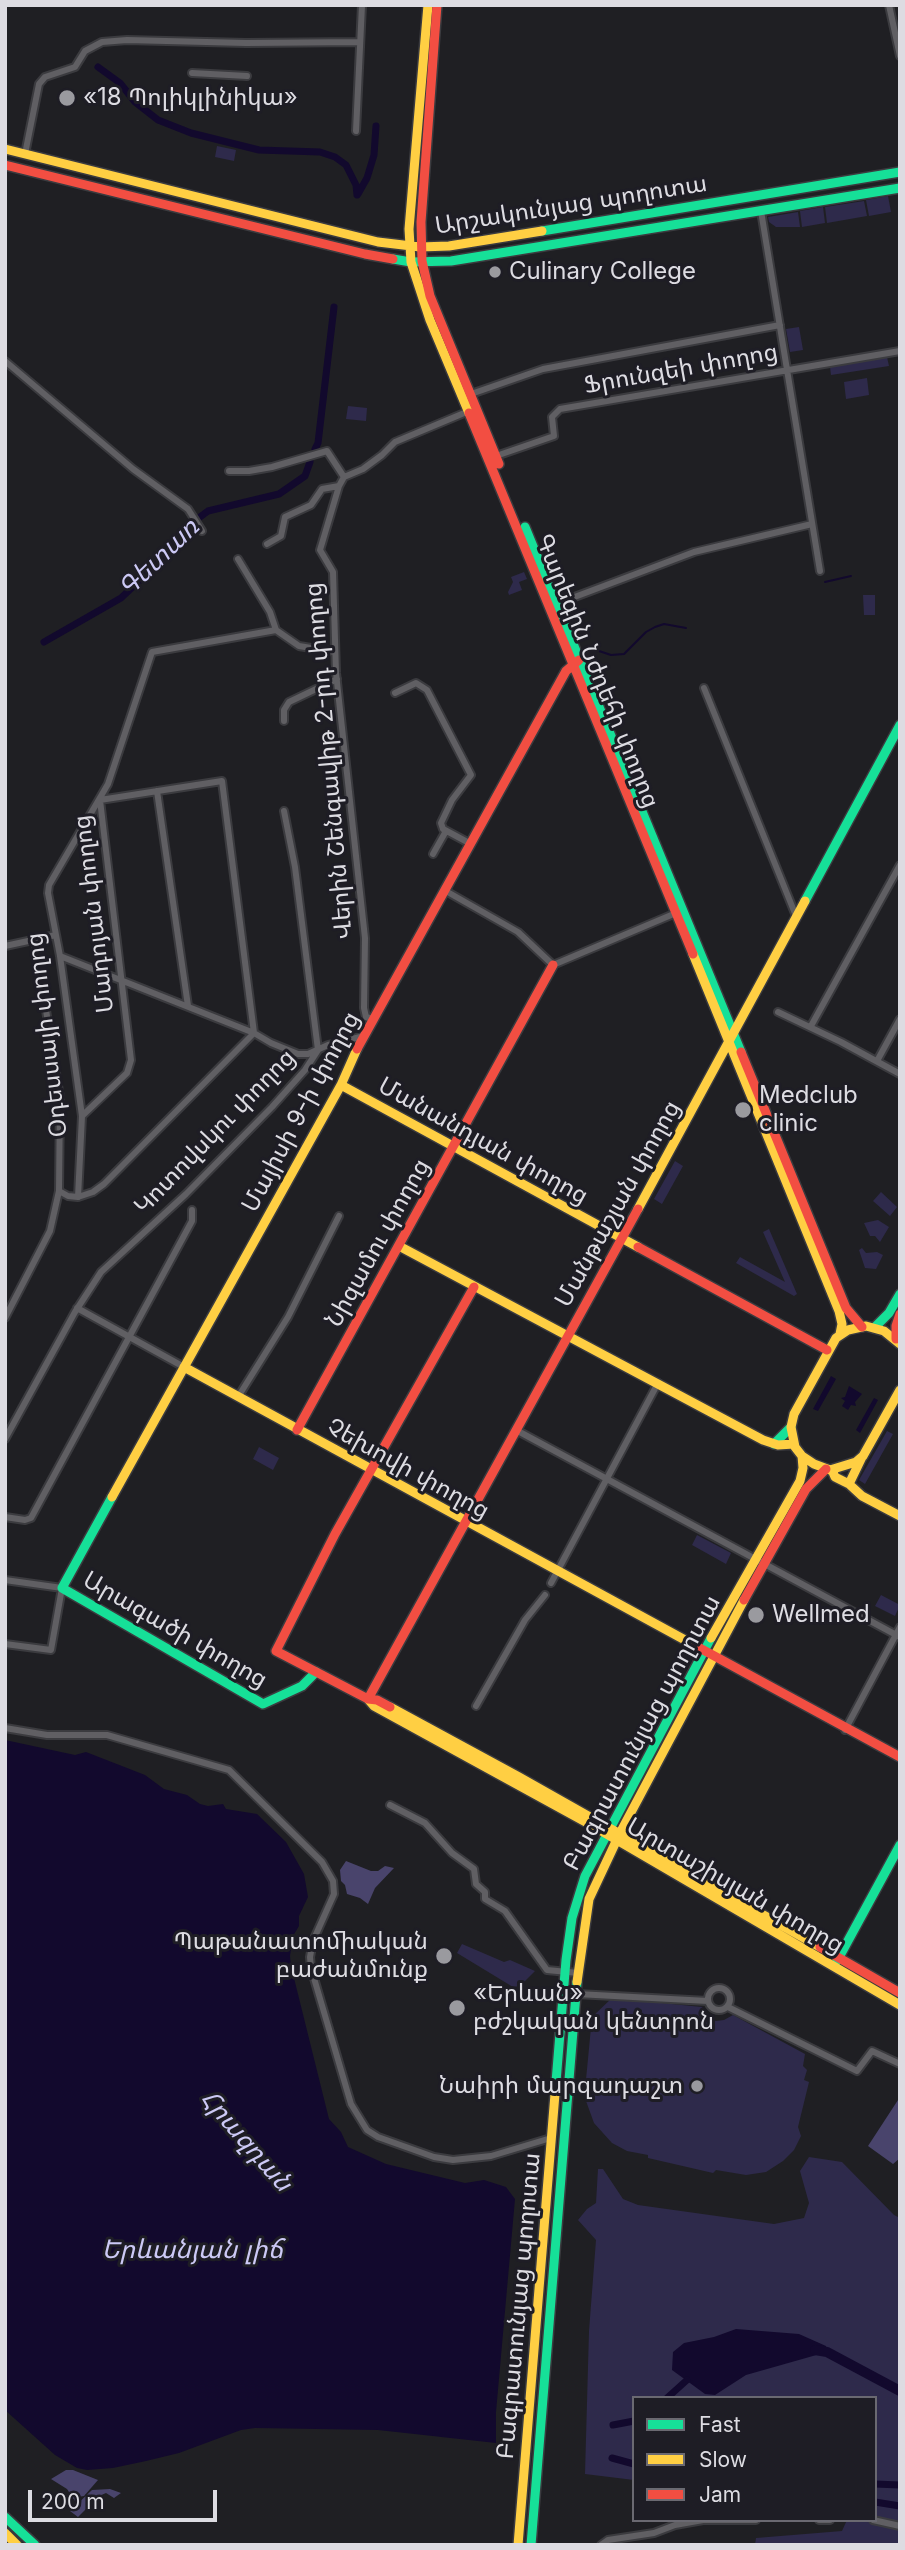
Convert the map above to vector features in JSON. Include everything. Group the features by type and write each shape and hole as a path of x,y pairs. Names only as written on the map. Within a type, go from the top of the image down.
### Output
{"main road":[{"name":"Գարեգին Նժդեհի փողոց","path":"428,5 410,247 411,262 427,312 734,1032 846,1308 862,1327"},
{"name":"Գարեգին Նժդեհի փողոց","path":"437,5 420,247 430,296 839,1311 842,1324 840,1334"},
{"name":"Արշակունյաց պողոտա","path":"5,149 378,242 410,247 449,246 900,172"},
{"name":"Արշակունյաց պողոտա","path":"5,164 365,254 411,262 451,261 900,188"},
{"path":"223,219 227,204"},
{"path":"624,218 618,226 628,232"},
{"path":"602,221 608,227 604,236"},
{"name":"Մայիսի 9-ի փողոց","path":"62,1588 341,1085 364,1036 444,890 566,671 577,662"},
{"name":"Մանթաշյան փողոց","path":"368,1699 900,725"},
{"name":"Նիզամու փողոց","path":"297,1430 553,965"},
{"name":"Մանանդյան փողոց","path":"341,1085 827,1350"},
{"path":"399,1246 774,1444 794,1444"},
{"path":"370,1470 474,1287"},
{"path":"875,1327 889,1314 900,1293"},
{"path":"863,1456 849,1465 829,1469 814,1464 802,1456 794,1444 791,1427 794,1414 827,1350 840,1334 862,1327 875,1327 898,1341 900,1314"},
{"name":"Չեխովի փողոց","path":"184,1367 900,1759"},
{"path":"849,1484 900,1390"},
{"path":"774,1444 791,1427"},
{"name":"Բագրատունյաց պողոտա","path":"531,2545 578,1973 589,1899 800,1481 802,1456"},
{"path":"829,1469 835,1477 849,1484 862,1496 900,1516"},
{"name":"Բագրատունյաց պողոտա","path":"761,1562 806,1489 829,1469"},
{"name":"Արտաշիսյան փողոց","path":"370,1470 275,1648 277,1652 368,1699 374,1706 488,1764 837,1962 900,1993"},
{"name":"Արագածի փողոց","path":"62,1588 263,1704 302,1686 316,1672"},
{"name":"Բագրատունյաց պողոտա","path":"518,2545 565,1972 572,1918 580,1889 608,1831 713,1656"},
{"path":"837,1962 900,1845"},
{"name":"Արտաշիսյան փողոց","path":"837,1962 900,2005"},
{"path":"550,2171 563,2172"},
{"path":"528,2432 542,2434"},
{"path":"5,2516 35,2545"},
{"path":"5,2533 17,2545"}],"street":[{"path":"356,131 362,5"},
{"path":"889,5 900,56"},
{"path":"25,154 39,84 45,77 75,67 85,51 102,42 360,42"},
{"path":"192,73 247,76"},
{"path":"761,211 820,571"},
{"path":"471,394 543,369 780,325"},
{"name":"Ֆրունզեի փողոց","path":"496,456 554,436 552,417 559,409 900,351"},
{"path":"5,361 133,469 188,509 202,531"},
{"path":"229,471 272,467 327,450 344,477 363,469 395,442 469,411"},
{"name":"Վերին Շենգավիթ 2-րդ փողոց","path":"344,477 320,550 333,572 337,679 365,938 363,1008 366,1017 373,1020"},
{"path":"267,544 282,536 285,517 312,505 321,489 339,486"},
{"path":"556,604 694,552 812,524"},
{"path":"237,559 270,612 276,631 299,646 335,652"},
{"name":"Մադոյան փողոց","path":"82,1116 130,1069 100,800 108,784 152,652 276,631"},
{"path":"284,721 284,710 289,702 337,679"},
{"path":"395,693 416,683 428,690 471,775 452,800 441,823 446,831 471,844"},
{"path":"704,688 796,916"},
{"path":"100,800 219,781 224,784 254,1033"},
{"path":"157,791 188,1006"},
{"name":"Օդեսսայի փողոց","path":"78,1197 82,1116 49,885 100,800"},
{"name":"Կոտովսկու փողոց","path":"5,1439 77,1308 101,1272 186,1194 272,1107 306,1070 318,1050 295,867 285,811"},
{"path":"433,854 446,831"},
{"path":"811,1026 900,865"},
{"path":"444,890 517,932 553,965 676,912"},
{"path":"5,946 56,935"},
{"name":"Օդեսսայի փողոց","path":"5,1318 50,1231 59,1191 60,1098 35,941"},
{"path":"60,956 254,1033 298,1054 303,1055 364,1036"},
{"path":"778,1012 811,1026 900,1074"},
{"path":"877,1061 900,1019"},
{"path":"59,1191 78,1197 93,1192 104,1184 254,1033"},
{"path":"5,1517 25,1520 31,1518 192,1220 191,1210"},
{"path":"238,1397 288,1317 339,1216"},
{"name":"Չեխովի փողոց","path":"77,1308 184,1367"},
{"path":"551,1583 658,1383"},
{"path":"516,1430 898,1636"},
{"name":"Արագածի փողոց","path":"5,1580 62,1588"},
{"path":"5,1644 51,1650 62,1588"},
{"path":"477,1706 525,1620 545,1595"},
{"path":"846,1729 900,1628"},
{"path":"5,1728 47,1735 107,1735 229,1770 322,1862 333,1881 334,1894 313,1941 311,1968 351,2105 367,2130 378,2137 434,2157 453,2160 491,2156 553,2138"},
{"path":"390,1805 425,1823 452,1853 474,1868 476,1884 485,1892 485,1899 505,1911 547,1970 578,1973"},
{"path":"577,1994 708,2001 715,2010 722,2011 728,2007 730,1996 722,1988 711,1991 708,2001"},
{"path":"728,2007 857,2071 872,2051 900,2064"},
{"path":"877,2521 900,2526"},
{"path":"601,2545 622,2536 654,2533 692,2522"}],"shaded area":[{"path":"217,146 236,150 234,161 215,157"},
{"path":"888,196 891,212 869,216 866,200"},
{"path":"864,201 867,216 827,223 825,207"},
{"path":"823,207 825,223 802,227 800,211"},
{"path":"798,212 800,227 776,227 769,222 768,217"},
{"path":"799,327 803,350 790,352 786,329"},
{"path":"887,357 889,366 831,375 830,367"},
{"path":"867,378 869,395 846,399 844,382"},
{"path":"348,406 367,408 366,421 346,419"},
{"path":"524,572 527,579 519,582 522,590 509,595 513,582 511,577"},
{"path":"863,595 875,595 875,615 864,615"},
{"path":"675,1161 683,1166 662,1204 654,1199"},
{"path":"881,1192 897,1207 890,1216 873,1201"},
{"path":"878,1220 889,1227 880,1242 875,1236 870,1236 864,1223"},
{"path":"769,1229 797,1294 794,1296 736,1263 740,1257 785,1282 763,1232"},
{"path":"862,1248 866,1253 877,1252 883,1255 876,1269 865,1268 859,1250"},
{"path":"887,1431 893,1434 865,1484 859,1480"},
{"path":"259,1447 279,1458 273,1470 253,1459"},
{"path":"697,1535 731,1553 726,1564 692,1545"},
{"path":"881,1595 900,1605 895,1616 875,1606"},
{"path":"346,1861 371,1871 378,1871 385,1866 394,1868 375,1888 368,1904 347,1894 341,1881 340,1870"},
{"path":"462,1944 504,1962 510,1960 535,1971 520,1986 513,1987 457,1953"},
{"name":"Նաիրի մարզադաշտ","path":"612,1998 702,2007 708,2017 716,2021 733,2015 805,2054 803,2066 807,2070 804,2080 809,2082 798,2127 801,2136 794,2150 766,2172 746,2175 716,2170 713,2173 648,2158 648,2155 627,2151 612,2143 594,2123 585,2090 592,2017"},
{"path":"898,2100 900,2158 893,2164 868,2146"},
{"path":"809,2157 842,2162 900,2218 900,2545 755,2545 756,2538 842,2531 846,2522 877,2522 877,2396 632,2396 632,2480 585,2474 589,2331 596,2240 578,2220 596,2203 598,2169 603,2169 623,2199 638,2205 774,2224 804,2218 809,2203 800,2171"},
{"path":"66,2470 98,2480 84,2496 77,2497 75,2501 67,2489 51,2479"},
{"path":"110,2489 121,2493 114,2498 106,2493 99,2496 78,2517 70,2511 92,2490"}],"water":[{"path":"831,1376 836,1379 818,1411 813,1409"},
{"path":"849,1386 862,1394 855,1402 856,1406 851,1405 848,1410 842,1406 845,1401 841,1398 845,1397"},
{"path":"874,1398 878,1400 860,1433 856,1430"},
{"name":"Երևանյան լիճ","path":"5,1740 75,1755 86,1752 145,1775 164,1789 187,1795 200,1804 223,1804 226,1809 257,1814 286,1842 304,1874 308,1897 293,1936 291,1966 329,2119 341,2132 348,2147 386,2164 465,2183 484,2180 506,2187 515,2199 496,2412 496,2443 378,2430 255,2428 241,2430 179,2453 113,2468 87,2470 77,2468 55,2455 5,2410"},
{"path":"736,2329 799,2334 826,2346 827,2352 746,2375 715,2395 705,2394 672,2370 673,2352 684,2343"}],"waterway":[{"name":"Գետառ","path":"98,67 120,83 135,102 158,120 191,133 259,150 320,152 335,157 346,165 356,185 357,195"},
{"path":"358,194 367,178 374,155 376,126"},
{"name":"Գետառ","path":"315,449 318,443 334,307"},
{"name":"Գետառ","path":"44,642 121,598 159,562 184,529 208,511 279,494 305,476 310,462"},
{"path":"825,582 851,576"},
{"path":"599,651 611,655 624,654 646,632 664,624 686,628"},
{"name":"Հրազդան","path":"815,2350 827,2352 900,2391"},
{"name":"Հրազդան","path":"669,2396 687,2380"},
{"name":"Հրազդան","path":"613,2425 632,2421"},
{"path":"612,2458 632,2463"},
{"path":"877,2484 900,2485"},
{"path":"877,2502 900,2506"}],"traffic: fast":[{"path":"542,231 900,172"},
{"path":"393,259 411,262 451,261 900,188"},
{"path":"525,527 741,1052"},
{"path":"805,901 900,725"},
{"path":"875,1327 889,1313 900,1294"},
{"path":"774,1444 791,1427"},
{"path":"112,1497 62,1588 263,1704 302,1686 316,1672"},
{"path":"555,2094 566,1960 572,1918 585,1876 711,1638"},
{"path":"837,1961 900,1845"},
{"path":"531,2545 577,1982"},
{"path":"5,2517 35,2545"}],"traffic: slow":[{"path":"428,5 409,229 411,262 430,320 469,413"},
{"path":"5,149 378,242 420,247 449,246 542,231"},
{"path":"638,1209 805,901"},
{"path":"693,954 839,1311 842,1324 840,1334"},
{"path":"112,1497 341,1085 357,1049"},
{"path":"341,1085 638,1247"},
{"path":"399,1246 763,1440 778,1445 794,1444"},
{"path":"900,1344 884,1331 866,1326 848,1330 836,1338 794,1414 791,1427 795,1447 814,1464 830,1470 856,1462 863,1456 900,1390"},
{"path":"184,1367 696,1646"},
{"path":"711,1638 800,1481 802,1456"},
{"path":"849,1484 862,1457"},
{"path":"832,1470 835,1477 849,1484 862,1496 900,1516"},
{"path":"577,1982 589,1899 620,1833 744,1600"},
{"path":"368,1699 374,1706 593,1826 900,2005"},
{"path":"390,1707 820,1947"},
{"path":"518,2545 555,2094"},
{"path":"5,2533 17,2545"}],"traffic: jam":[{"path":"437,5 421,222 422,261 430,296 499,464"},
{"path":"5,165 393,259"},
{"path":"469,413 693,954"},
{"path":"357,1049 566,671 579,660"},
{"path":"297,1430 553,965"},
{"path":"741,1052 846,1308 862,1327"},
{"path":"368,1699 638,1209"},
{"path":"638,1247 827,1350"},
{"path":"390,1707 377,1700 368,1699 276,1651 335,1534 474,1287"},
{"path":"896,1339 900,1314"},
{"path":"744,1600 806,1489 826,1469"},
{"path":"696,1646 900,1757"},
{"path":"820,1947 900,1993"}],"place":[{"name":"«18 Պոլիկլինիկա»","path":"67,98"},
{"name":"Culinary College","path":"495,272"},
{"name":"Medclub clinic","path":"743,1110"},
{"name":"Wellmed","path":"756,1615"},
{"name":"Պաթանատոմիական բաժանմունք","path":"444,1956"},
{"name":"«Երևան» բժշկական կենտրոն","path":"457,2008"},
{"name":"Նաիրի մարզադաշտ","path":"697,2086"}]}
